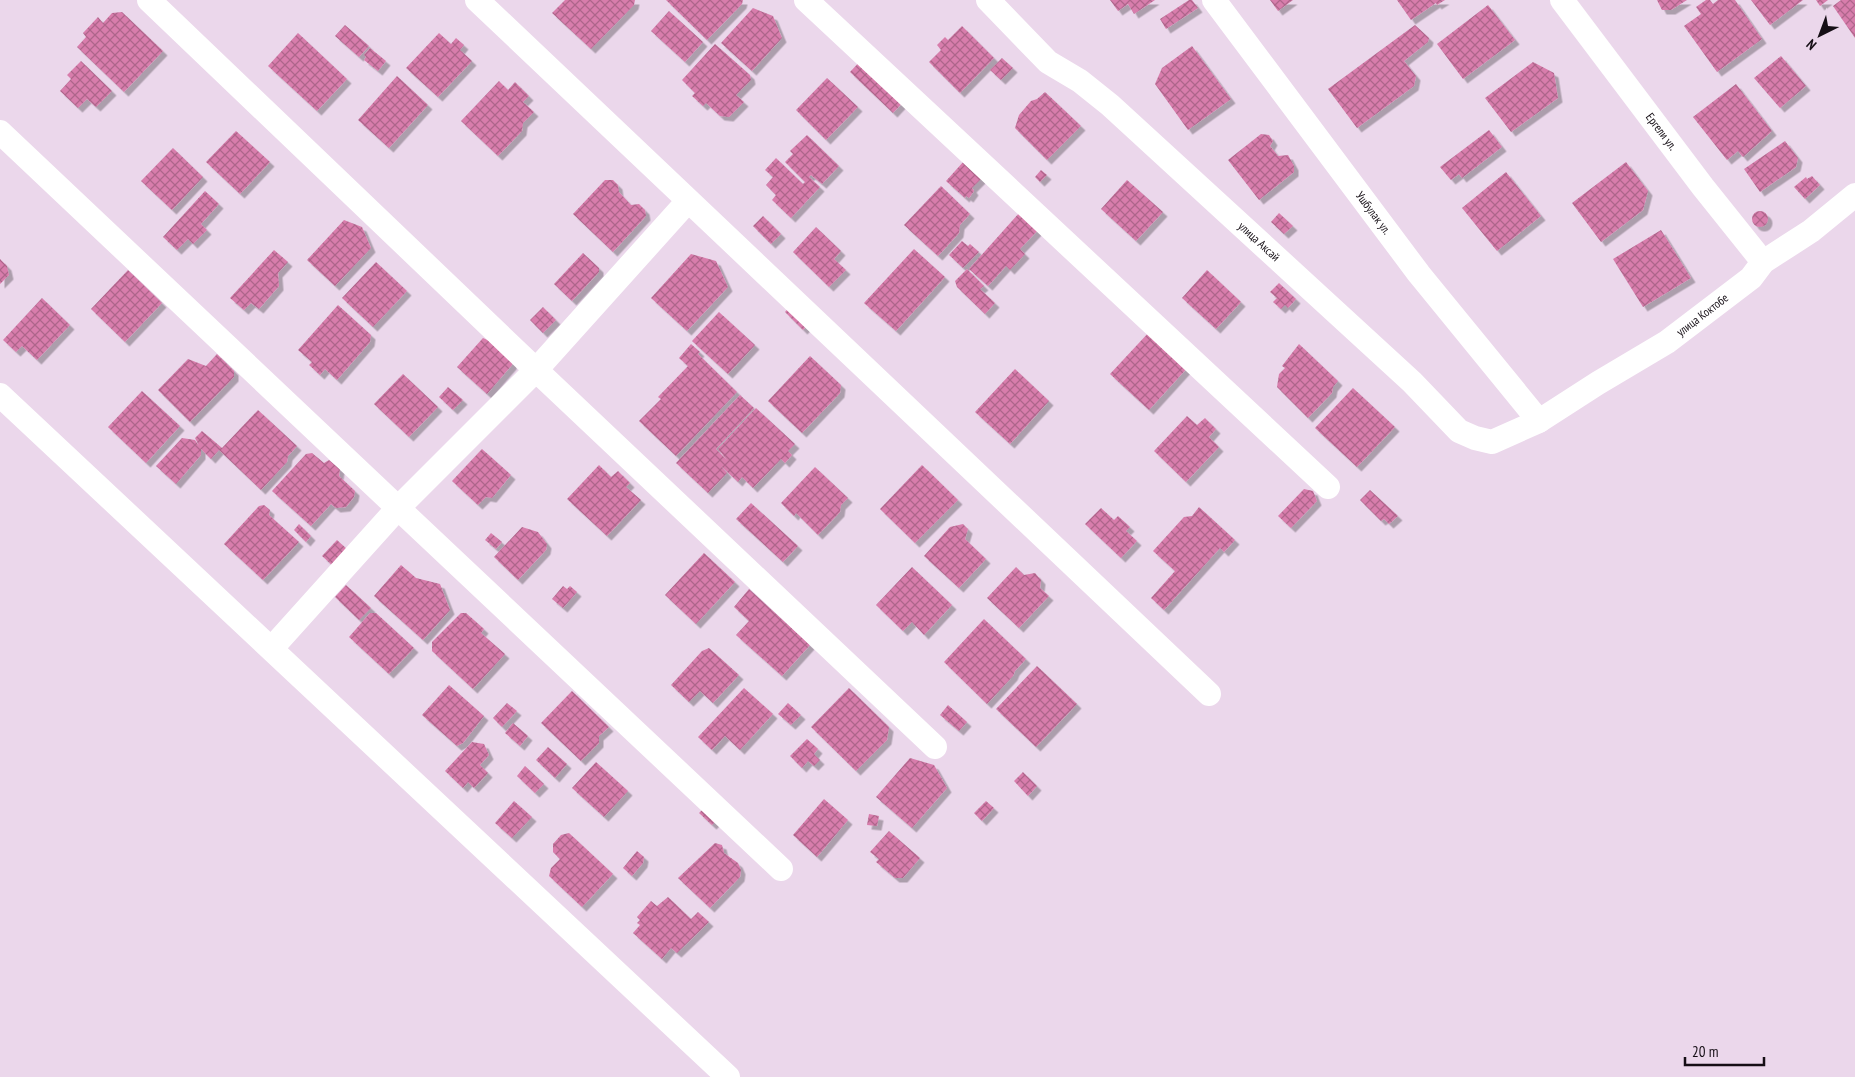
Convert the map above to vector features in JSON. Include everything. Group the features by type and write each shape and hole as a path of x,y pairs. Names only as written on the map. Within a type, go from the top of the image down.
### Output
{"street":[{"path":"149,0 536,370 935,747"},
{"path":"477,0 687,202 1209,694"},
{"path":"806,0 1328,488"},
{"name":"улица Аксай","path":"988,0 1048,62 1080,81 1110,105 1412,382 1459,430 1475,438 1492,442 1539,421"},
{"name":"Ушбулак ул.","path":"1214,0 1413,266 1539,421"},
{"name":"Ергели ул.","path":"1562,0 1703,188 1763,262"},
{"path":"0,132 781,869"},
{"name":"улица Коктобе","path":"1539,421 1667,342 1751,278 1763,262 1811,231 1855,195"},
{"path":"272,648 398,508 536,370 687,202"},
{"path":"0,395 728,1077"}],"building":[{"path":"565,0 635,0 634,5 591,49 552,13"},
{"path":"666,0 743,0 742,4 707,40"},
{"path":"1110,0 1155,0 1134,14 1128,4 1118,11"},
{"path":"1189,0 1192,0 1198,8 1166,29 1160,19"},
{"path":"1270,0 1293,0 1278,11"},
{"path":"1397,0 1445,0 1437,5 1436,3 1411,20"},
{"path":"1657,0 1687,0 1671,10 1662,10"},
{"path":"1706,0 1710,0 1713,4 1718,0 1735,0 1762,39 1717,72 1684,26 1701,14 1696,7"},
{"path":"1751,0 1803,0 1770,25"},
{"path":"1816,0 1828,0 1820,6"},
{"path":"1841,0 1855,0 1855,38 1833,6"},
{"path":"1488,5 1515,40 1463,79 1437,44"},
{"path":"753,8 773,16 782,38 752,71 721,43"},
{"path":"669,11 703,42 685,62 651,31"},
{"path":"122,12 163,51 124,92 77,47 86,37 83,33 98,17 103,23 112,13"},
{"path":"345,25 369,46 359,57 335,36"},
{"path":"1415,25 1429,38 1428,42 1404,61 1416,76 1414,86 1357,128 1328,89"},
{"path":"962,26 994,58 960,93 929,62 941,50 937,45 945,37 948,40"},
{"path":"298,33 347,79 317,111 268,66"},
{"path":"439,33 451,44 456,38 464,45 460,50 472,61 438,97 406,68"},
{"path":"715,44 750,75 751,80 736,95 744,102 729,117 720,116 706,103 703,106 692,96 695,93 682,80"},
{"path":"1192,46 1231,99 1188,130 1155,84 1162,68"},
{"path":"370,48 386,61 378,71 364,60 366,57 364,55"},
{"path":"1781,56 1806,86 1780,108 1754,78"},
{"path":"863,58 906,99 893,113 850,72"},
{"path":"1002,58 1013,68 1001,80 990,70"},
{"path":"81,61 112,91 96,107 87,99 78,108 60,91 71,79 67,75"},
{"path":"1533,62 1554,73 1558,98 1511,132 1485,98"},
{"path":"397,76 428,105 389,148 358,120"},
{"path":"827,78 858,107 826,140 796,110"},
{"path":"499,81 508,90 515,82 529,96 523,102 534,112 523,123 522,131 498,156 461,121"},
{"path":"1736,84 1772,131 1743,157 1738,151 1727,160 1693,117"},
{"path":"1045,92 1081,126 1047,160 1015,128 1019,115 1031,101 1037,99"},
{"path":"1489,130 1502,147 1462,178 1459,174 1451,180 1440,167"},
{"path":"236,131 270,162 240,194 206,162"},
{"path":"1261,134 1269,135 1273,141 1270,146 1278,156 1288,155 1294,166 1294,172 1259,200 1228,160"},
{"path":"807,135 839,166 822,184 811,175 809,177 820,187 791,218 772,200 776,195 766,185 773,177 765,170 776,158 803,184 805,182 785,162 793,154 790,151"},
{"path":"1785,141 1798,158 1796,167 1760,192 1744,169"},
{"path":"173,148 203,177 172,210 141,181"},
{"path":"964,161 982,178 972,188 974,191 969,198 966,196 965,198 946,181"},
{"path":"1626,162 1648,191 1643,210 1601,242 1572,203"},
{"path":"1041,170 1047,175 1040,182 1035,177"},
{"path":"1506,172 1541,216 1497,251 1462,208"},
{"path":"1812,176 1820,185 1805,199 1794,187 1806,177 1807,179"},
{"path":"605,180 613,180 618,185 619,192 631,205 639,204 645,210 646,216 613,252 573,214"},
{"path":"1127,180 1163,212 1136,241 1101,209"},
{"path":"941,186 970,214 960,225 959,233 938,256 904,225"},
{"path":"205,191 219,204 201,224 207,230 193,244 188,239 177,250 163,237"},
{"path":"1021,211 1040,228 1020,249 1025,254 1010,270 1006,266 988,286 969,269"},
{"path":"1760,211 1766,213 1768,219 1766,225 1760,227 1754,225 1752,219 1754,213"},
{"path":"1279,213 1293,226 1284,234 1271,222"},
{"path":"763,216 781,234 771,244 753,226"},
{"path":"344,220 362,227 371,248 335,286 307,260"},
{"path":"816,227 841,251 834,259 846,270 829,287 793,252"},
{"path":"1661,230 1691,278 1643,307 1613,259"},
{"path":"962,241 968,246 970,244 979,252 963,268 949,255"},
{"path":"914,249 945,277 896,331 864,303"},
{"path":"274,250 288,262 278,273 279,286 259,309 251,303 244,310 230,298"},
{"path":"583,253 599,268 599,272 572,301 554,284"},
{"path":"691,254 716,261 728,287 687,331 651,298"},
{"path":"0,259 7,266 9,275 0,284"},
{"path":"376,262 407,291 373,327 342,298"},
{"path":"967,269 984,286 980,289 995,303 985,314 957,287 955,281"},
{"path":"128,270 162,303 125,342 91,309"},
{"path":"1207,270 1241,302 1216,329 1182,298"},
{"path":"1279,283 1296,299 1288,308 1285,305 1281,309 1273,302 1277,298 1270,292"},
{"path":"42,298 70,325 37,360 22,346 16,352 3,340"},
{"path":"792,304 810,322 803,330 785,312"},
{"path":"338,305 371,335 370,342 337,380 325,369 320,375 309,365 312,362 298,350"},
{"path":"543,307 556,320 543,333 530,320"},
{"path":"719,312 755,345 728,374 692,341"},
{"path":"1151,330 1189,366 1149,410 1110,374"},
{"path":"483,338 501,346 513,359 512,365 487,394 457,367"},
{"path":"691,344 700,352 698,354 737,392 676,456 639,421 661,399 658,397 688,366 679,358"},
{"path":"1299,344 1338,381 1333,387 1332,393 1308,418 1277,387 1279,374 1285,368 1282,366"},
{"path":"217,354 234,371 234,377 190,422 158,390 188,359 206,366"},
{"path":"810,356 841,385 840,393 802,433 768,401"},
{"path":"1015,369 1049,401 1010,444 975,412"},
{"path":"403,374 438,407 409,437 374,404"},
{"path":"448,387 463,400 453,410 439,397"},
{"path":"1353,388 1395,427 1357,467 1315,428"},
{"path":"142,391 180,426 146,463 108,427"},
{"path":"740,395 754,408 716,449 727,460 718,449 756,408 795,444 788,451 792,455 785,463 781,459 753,488 742,477 738,482 721,466 727,473 708,493 676,463"},
{"path":"258,410 297,446 288,456 287,462 261,490 219,450 211,459 201,449 201,455 176,484 156,466 182,438 195,440 199,446 195,438 202,431 222,448"},
{"path":"1187,416 1197,425 1205,418 1216,429 1209,437 1219,447 1186,482 1154,451"},
{"path":"482,449 511,475 492,498 486,497 478,505 452,481"},
{"path":"312,453 324,463 329,460 340,469 339,476 355,491 354,497 346,507 336,508 331,504 311,526 272,491 306,454"},
{"path":"599,465 611,477 618,471 630,483 626,487 641,500 607,536 567,499"},
{"path":"922,465 958,500 915,543 880,509"},
{"path":"815,467 848,498 841,505 840,512 818,535 796,513 794,516 781,503"},
{"path":"1304,489 1313,491 1317,501 1291,528 1278,516"},
{"path":"1370,490 1398,516 1389,524 1384,519 1381,521 1360,500"},
{"path":"751,503 798,546 783,562 736,519"},
{"path":"264,505 270,510 269,515 299,542 263,580 224,544 259,506"},
{"path":"1199,507 1235,540 1224,552 1220,548 1164,610 1151,598 1175,571 1153,551 1184,517 1192,516"},
{"path":"1101,508 1114,520 1118,516 1130,527 1126,531 1137,541 1121,558 1085,524"},
{"path":"299,524 311,536 306,542 294,530"},
{"path":"963,524 968,529 965,539 986,559 959,588 924,556 950,527"},
{"path":"522,527 538,532 547,544 546,550 518,580 494,557"},
{"path":"491,533 502,542 496,549 485,540"},
{"path":"337,540 349,551 333,566 322,556"},
{"path":"704,553 735,582 696,624 665,595"},
{"path":"401,565 416,578 440,584 450,610 423,640 374,596"},
{"path":"912,567 952,605 924,635 912,622 903,631 876,605"},
{"path":"1016,567 1024,575 1035,573 1041,580 1040,588 1049,596 1019,628 987,598"},
{"path":"346,585 371,608 359,620 335,597"},
{"path":"563,586 567,589 570,586 577,592 563,608 552,599"},
{"path":"749,589 810,645 782,676 736,635 749,621 734,607"},
{"path":"370,613 376,613 414,648 389,674 349,637"},
{"path":"461,613 466,613 484,629 481,633 505,654 473,689 432,651 432,642"},
{"path":"984,619 1026,659 987,704 944,662"},
{"path":"709,648 739,675 713,703 700,691 689,702 671,685 702,651"},
{"path":"1037,666 1077,704 1036,747 996,709"},
{"path":"449,685 484,716 463,743 457,746 422,715"},
{"path":"744,688 773,714 740,750 725,736 712,750 698,737"},
{"path":"849,688 889,727 887,740 856,771 811,727"},
{"path":"572,691 609,727 599,736 599,743 581,761 541,723"},
{"path":"507,703 517,711 502,727 493,718"},
{"path":"788,703 801,715 791,725 778,714"},
{"path":"948,705 967,722 959,731 940,715"},
{"path":"513,723 528,736 520,746 505,733"},
{"path":"807,739 818,749 814,754 820,760 814,766 808,761 802,768 790,756"},
{"path":"472,742 484,744 489,755 480,765 488,773 474,788 468,782 463,788 445,771"},
{"path":"548,747 567,764 555,778 536,760"},
{"path":"910,758 934,765 947,788 912,828 876,797"},
{"path":"596,762 628,791 604,817 572,788"},
{"path":"525,766 544,784 535,793 517,776"},
{"path":"1023,772 1037,786 1028,796 1014,781"},
{"path":"824,799 848,820 817,857 793,835"},
{"path":"514,801 532,817 512,838 495,823"},
{"path":"986,801 994,808 982,821 974,813"},
{"path":"708,804 721,816 712,825 699,813"},
{"path":"869,814 879,816 877,826 867,825"},
{"path":"889,831 920,858 903,878 895,878 876,862 879,859 870,852"},
{"path":"569,833 613,874 582,907 549,876 551,868 560,859 553,852 553,844 561,835"},
{"path":"715,843 722,845 724,853 738,863 741,870 740,877 710,908 678,878"},
{"path":"637,851 644,857 643,863 632,876 623,868"},
{"path":"668,897 691,919 698,912 709,922 677,953 671,948 662,959 633,933 640,925 637,923 640,920 637,917 651,901 657,906"}]}
